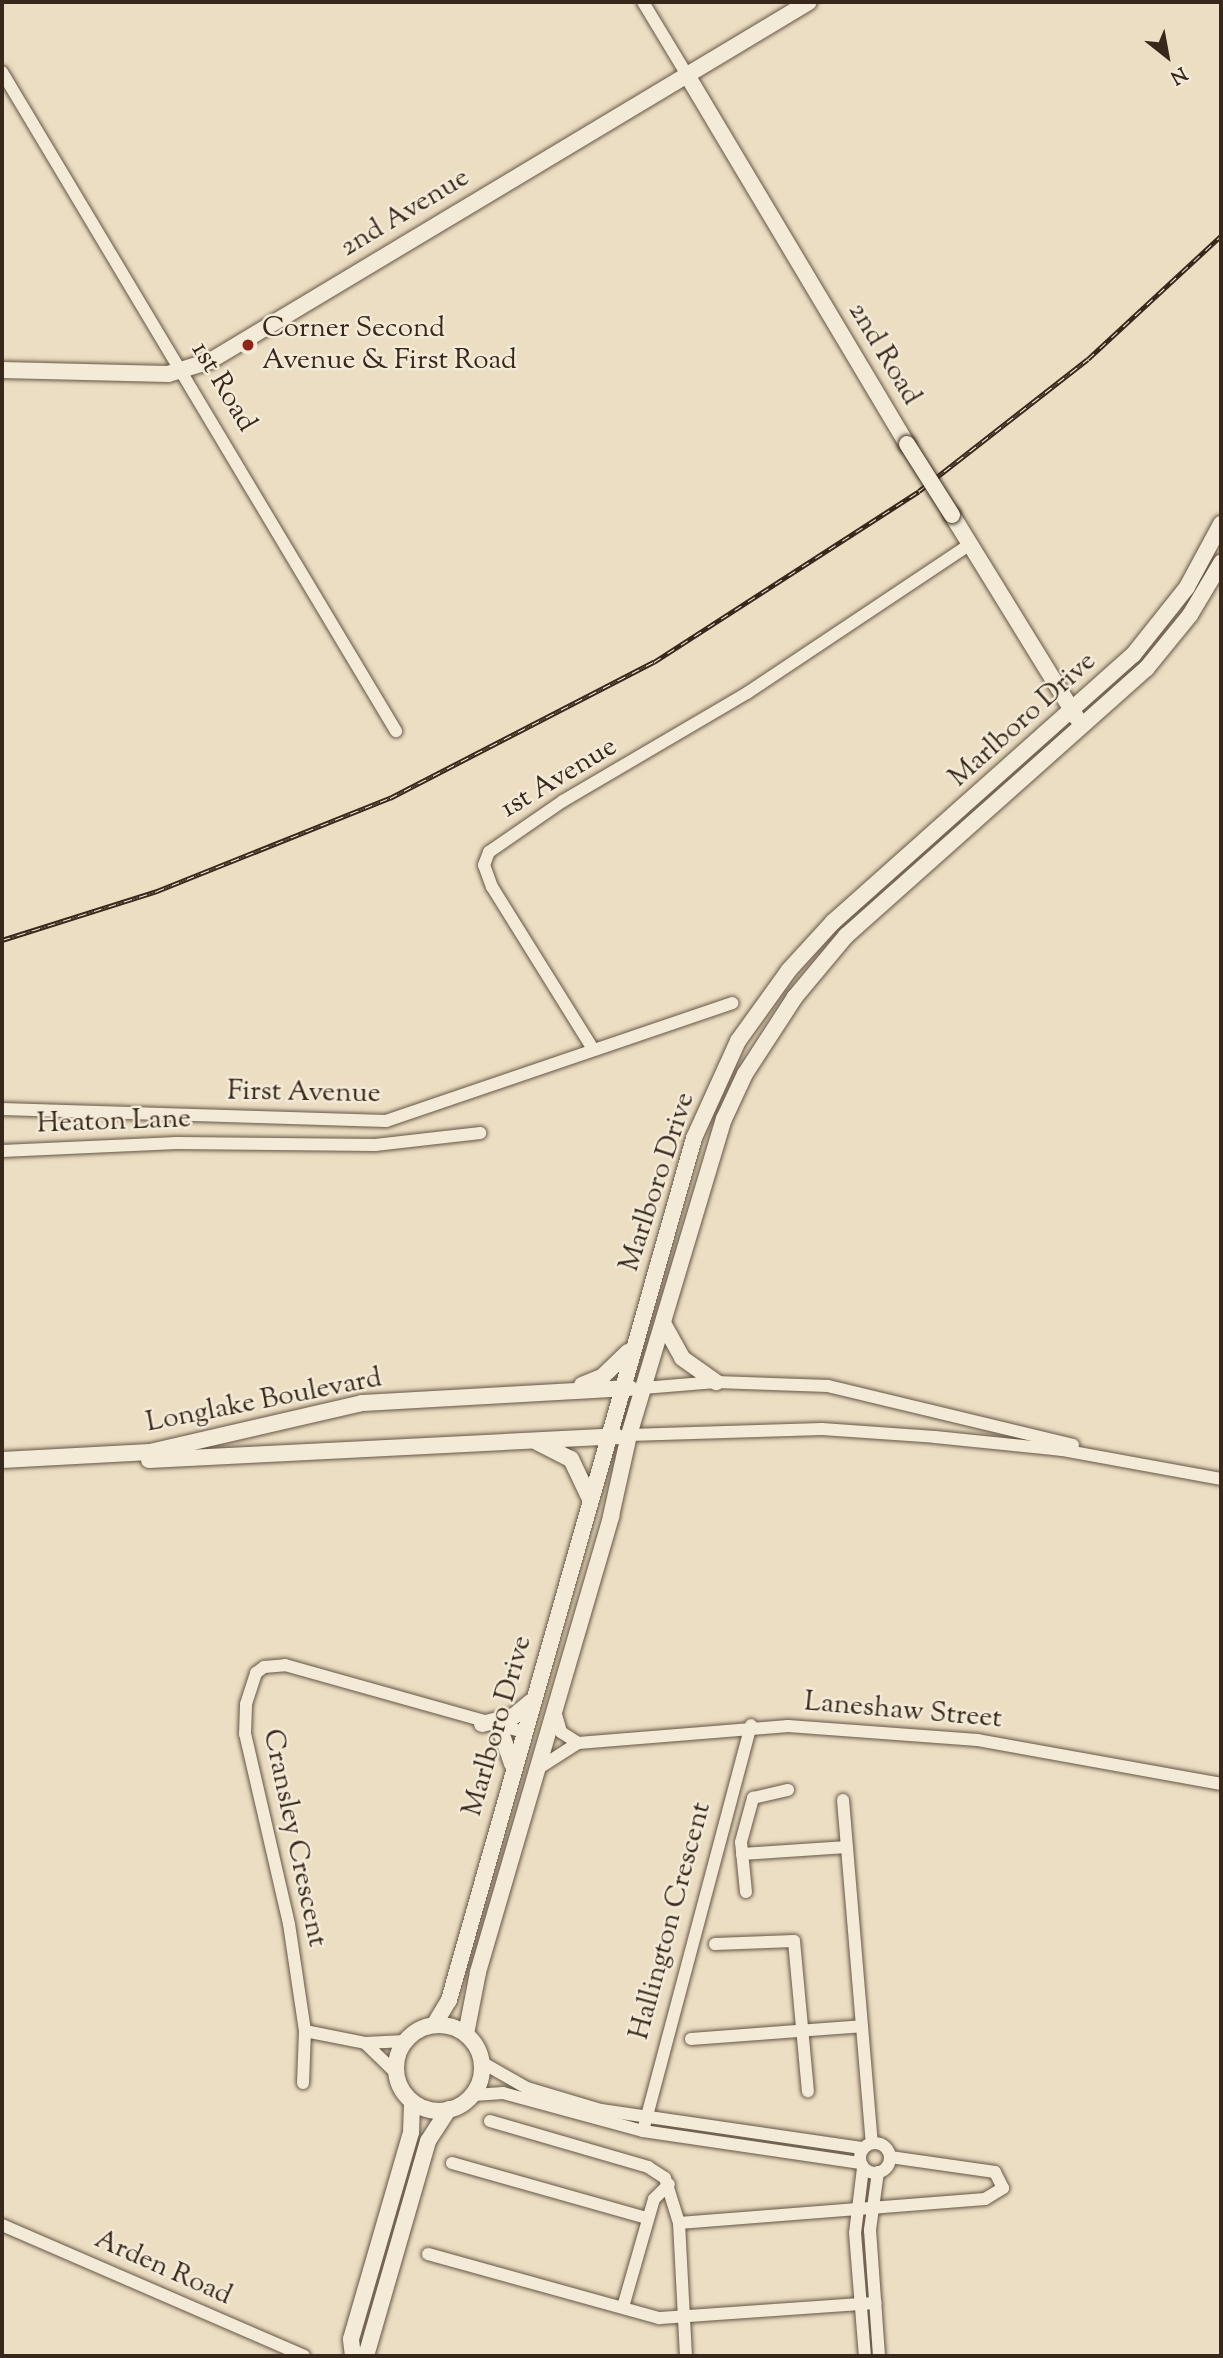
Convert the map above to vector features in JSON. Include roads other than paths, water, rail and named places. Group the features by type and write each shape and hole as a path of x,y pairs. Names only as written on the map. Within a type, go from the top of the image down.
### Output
{"main road":[{"name":"2nd Avenue","path":"185,372 809,2"},
{"name":"2nd Road","path":"687,75 907,444 1084,730"},
{"path":"2,370 185,372"},
{"name":"Marlboro Drive","path":"434,2025 449,2000 606,1436 694,1138 724,1068 766,999 833,922 1073,711 1163,621 1221,524"},
{"name":"Marlboro Drive","path":"466,2034 478,1972 553,1706 611,1516 629,1435 724,1119 771,1031 876,904 1084,730 1169,643 1221,563"},
{"path":"664,1325 682,1358 716,1382"},
{"path":"566,1391 603,1377 633,1346"},
{"name":"Longlake Boulevard","path":"2,1467 151,1456 362,1404 643,1388"},
{"name":"Longlake Boulevard","path":"2,1460 629,1435"},
{"path":"521,1440 545,1443 571,1459 589,1497"},
{"path":"482,1724 514,1716 532,1700"},
{"path":"523,1732 540,1726 553,1706"},
{"path":"500,1729 513,1770"},
{"path":"353,2356 351,2339 411,2133 412,2102 396,2073 405,2041 434,2025 466,2034 482,2063 474,2095 449,2109 428,2110 412,2102"},
{"path":"366,2356 428,2141 449,2109"}],"street":[{"name":"2nd Road","path":"643,2 687,75"},
{"name":"1st Road","path":"2,72 185,372 396,731"},
{"name":"1st Avenue","path":"593,1049 492,887 484,865 489,852 563,801 747,693 970,544"},
{"path":"593,1049 732,1003"},
{"name":"First Avenue","path":"2,1109 378,1122 593,1049"},
{"name":"Heaton Lane","path":"2,1151 177,1143 374,1145 480,1133"},
{"path":"643,1388 716,1382 828,1386 1095,1454 1221,1479"},
{"path":"629,1435 822,1429 1095,1454 1221,1470"},
{"name":"Cransley Crescent","path":"303,2083 305,2031 276,1856 245,1734 246,1704 256,1674 264,1667 285,1665 482,1724 523,1732"},
{"path":"553,1706 561,1732 578,1743"},
{"name":"Laneshaw Street","path":"536,1770 559,1750 578,1743 751,1726 961,1738 1075,1753 1221,1784"},
{"name":"Hallington Crescent","path":"644,2124 751,1726"},
{"path":"746,1892 742,1854 753,1798 788,1790"},
{"path":"843,1800 862,2026 867,2145 856,2208 865,2356"},
{"path":"742,1854 847,1847"},
{"path":"715,1944 794,1941 808,2091"},
{"path":"691,2039 862,2026"},
{"path":"305,2031 365,2043 405,2041"},
{"path":"365,2043 396,2073"},
{"path":"482,2063 527,2088 644,2124 886,2147 890,2157"},
{"path":"474,2095 503,2093 644,2124 862,2165 878,2172"},
{"path":"490,2121 648,2167 669,2184 678,2223 681,2316 686,2356"},
{"path":"879,2356 870,2208 878,2172 890,2157"},
{"path":"678,2223 985,2199 1003,2188 995,2172 890,2157"},
{"path":"452,2163 648,2218"},
{"path":"623,2307 658,2189 669,2184"},
{"name":"Arden Road","path":"2,2224 304,2356"},
{"path":"428,2254 659,2318 875,2303"}],"railway":[{"path":"2,940 157,891 390,798 654,662 919,491 1088,359 1221,236"}],"place":[{"name":"Corner Second Avenue & First Road","path":"248,345"}]}
